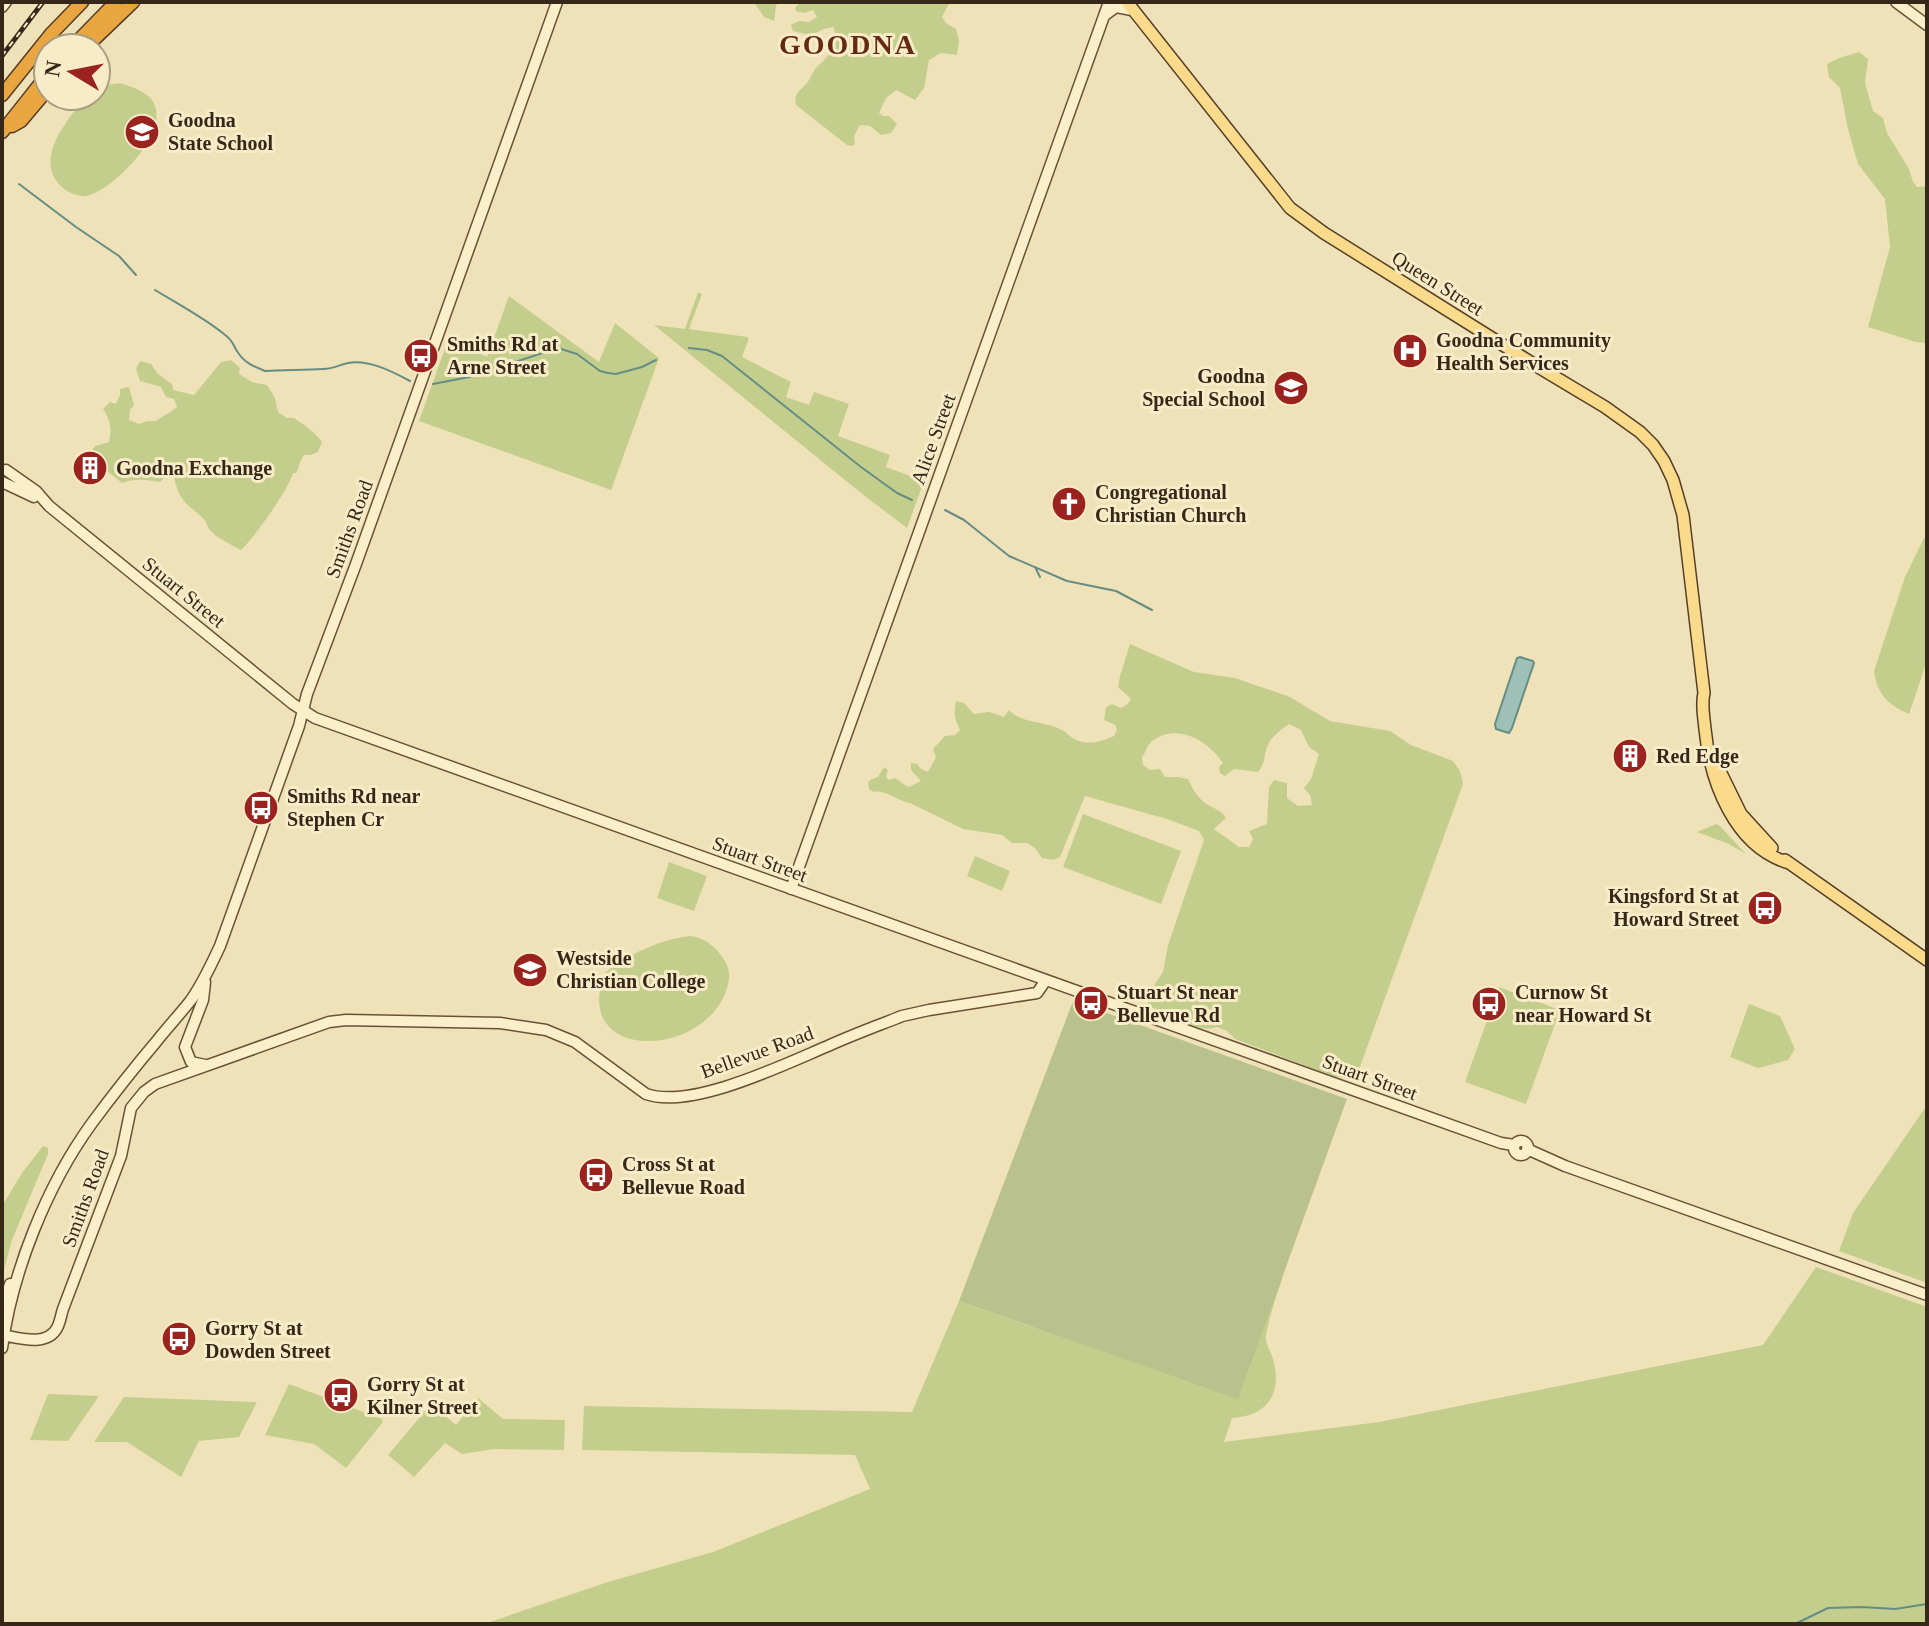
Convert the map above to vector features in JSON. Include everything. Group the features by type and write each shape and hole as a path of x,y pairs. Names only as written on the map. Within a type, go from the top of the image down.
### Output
{"highway":[{"path":"2,95 44,42 82,2"},
{"path":"87,32 116,2"},
{"path":"102,32 133,2"},
{"path":"2,132 32,94"},
{"path":"2,132 21,121 32,108"}],"main road":[{"name":"Queen Street","path":"1130,6 1290,208 1324,233 1605,407 1653,445 1673,480 1683,515 1704,693 1719,771 1733,801 1750,826 1789,863 1927,960"}],"street":[{"name":"Smiths Road","path":"2,1348 23,1261 64,1168 91,1125 190,1000 220,946 557,2"},
{"name":"Alice Street","path":"791,889 1109,2"},
{"path":"1896,2 1927,25"},
{"path":"1104,16 1116,7 1130,6"},
{"name":"Stuart Street","path":"3,472 293,704 320,720 1501,1143 1514,1145 1523,1141 1527,1149 1565,1166 1927,1295"},
{"path":"206,976 203,1000 185,1047 191,1062 206,1066"},
{"name":"Bellevue Road","path":"206,1066 337,1021 500,1023 546,1030 568,1038 646,1094 653,1097 679,1096 732,1085 902,1016 1037,993 1046,980"},
{"name":"Smiths Road","path":"2,1308 27,1235 62,1157 107,1092 147,1052"},
{"name":"Smiths Road","path":"3,1335 35,1340 46,1338 57,1330 121,1156 131,1108 155,1084 206,1066"}],"green space":[{"path":"754,2 778,2 774,21 764,17"},
{"path":"797,2 950,2 942,17 956,29 959,41 957,55 941,53 929,60 924,88 915,100 896,90 886,98 879,113 889,116 897,124 891,133 881,135 870,126 860,125 853,146 847,145 796,105 798,93 832,50 835,40 834,27 811,35 793,31 791,25 799,21 809,22 817,17 813,10 804,13 796,11"},
{"path":"1859,52 1868,59 1865,83 1873,111 1883,118 1887,133 1909,169 1913,182 1917,187 1927,186 1927,343 1868,327 1890,247 1885,199 1858,164 1840,88 1829,77 1827,64"},
{"path":"112,84 133,87 149,97 156,112 155,126 149,140 127,169 101,190 79,196 62,187 54,177 52,153 56,140 74,112 112,112"},
{"path":"698,292 702,294 689,329 748,337 742,357 791,382 786,397 809,405 814,392 849,404 838,436 890,455 886,467 924,481 907,528 654,325 685,329"},
{"path":"509,296 599,362 615,323 659,358 611,490 419,421 448,340 487,357"},
{"path":"231,360 240,368 239,374 252,382 267,385 275,398 278,412 298,420 322,442 318,452 304,455 278,501 241,550 209,529 204,519 181,497 174,477 165,477 160,482 136,480 122,483 91,458 90,453 95,446 109,442 110,424 103,409 110,402 116,404 120,389 129,387 134,405 129,420 139,424 156,421 177,407 174,399 166,397 161,387 140,381 136,369 140,361 151,364 158,374 172,384 173,390 194,395 221,362"},
{"path":"1924,538 1927,539 1927,661 1909,714 1885,698 1874,671 1905,577"},
{"path":"1130,644 1194,672 1235,678 1290,697 1330,721 1390,731 1411,745 1453,761 1460,771 1463,784 1358,1072 1347,1079 1235,1039 1217,1027 1209,1029 1181,1023 1148,1004 1147,996 1163,972 1168,945 1204,840 1199,831 1085,796 1060,857 1054,860 1042,858 1027,843 1012,843 1002,835 963,829 910,803 869,789 868,782 878,777 884,767 888,770 886,777 889,780 894,778 909,787 921,781 911,770 911,763 928,772 936,757 933,749 945,736 955,735 960,730 955,716 956,701 964,703 974,714 989,712 1004,717 1009,710 1020,718 1055,727 1083,742 1114,736 1117,730 1115,725 1104,720 1106,707 1112,704 1121,708 1131,699 1118,687","holes":["1289,724 1301,730 1309,747 1319,754 1311,779 1304,788 1310,795 1312,805 1298,806 1287,798 1287,783 1274,780 1269,787 1267,824 1249,831 1253,839 1249,847 1239,847 1214,829 1226,818 1201,800 1188,779 1165,777 1160,769 1150,770 1143,765 1142,757 1152,741 1172,733 1201,741 1223,763 1219,767 1220,773 1225,776 1234,769 1258,772 1268,745 1275,736"]},
{"path":"1083,814 1181,851 1161,904 1063,867"},
{"path":"1716,824 1720,826 1746,854 1697,832"},
{"path":"975,856 1010,871 1002,891 967,876"},
{"path":"669,862 707,876 694,911 657,898"},
{"path":"691,936 715,948 725,961 729,974 724,996 709,1017 688,1032 665,1040 641,1041 620,1035 605,1022 599,1001 605,973 646,948"},
{"path":"1499,987 1560,1010 1526,1104 1465,1082"},
{"path":"1073,1001 1347,1099 1238,1399 959,1301"},
{"path":"1749,1004 1780,1016 1795,1049 1788,1060 1758,1068 1730,1057"},
{"path":"1927,1105 1927,1283 1839,1251 1853,1213"},
{"path":"43,1146 48,1148 48,1154 12,1240 2,1277 2,1206"},
{"path":"1816,1267 1927,1307 1927,1624 484,1624 608,1582 713,1552 870,1489 855,1455 582,1450 584,1406 912,1412 959,1301 1032,1327 1283,1276 1266,1336 1276,1371 1274,1392 1263,1408 1255,1413 1232,1418 1224,1442 1379,1422 1763,1345"},
{"path":"289,1384 382,1419 383,1422 346,1468 314,1444 265,1435"},
{"path":"48,1394 99,1396 68,1441 30,1440"},
{"path":"124,1397 257,1402 239,1437 199,1441 181,1477 127,1442 94,1442"},
{"path":"478,1398 503,1419 565,1420 564,1450 494,1449 462,1454 445,1443 414,1477 388,1455 431,1404 456,1425"}],"water":[{"path":"1517,658 1534,663 1509,733 1496,729 1495,724"}],"waterway":[{"path":"19,184 119,256 136,275"},
{"path":"155,290 216,328 230,339 244,360 265,371 327,369 356,362 380,367 410,381"},
{"path":"433,384 469,377 558,348 577,354 600,371 616,374 656,360"},
{"path":"689,348 722,356 861,467 912,500"},
{"path":"945,510 964,520 1009,556 1067,581 1116,591 1152,610"},
{"path":"1035,567 1040,577"},
{"path":"1795,1624 1828,1608 1895,1609 1927,1604"}],"railway":[{"path":"2,56 43,2"}],"place":[{"name":"Goodna State School","path":"142,132"},
{"name":"Goodna Community Health Services","path":"1410,351"},
{"name":"Smiths Rd at Arne Street","path":"421,356"},
{"name":"Goodna Special School","path":"1291,388"},
{"name":"Goodna Exchange","path":"90,468"},
{"name":"Congregational Christian Church","path":"1069,504"},
{"name":"Red Edge","path":"1630,756"},
{"name":"Smiths Rd near Stephen Cr","path":"261,808"},
{"name":"Kingsford St at Howard Street","path":"1765,908"},
{"name":"Westside Christian College","path":"530,970"},
{"name":"Stuart St near Bellevue Rd","path":"1091,1003"},
{"name":"Curnow St near Howard St","path":"1489,1004"},
{"name":"Cross St at Bellevue Road","path":"596,1175"},
{"name":"Gorry St at Dowden Street","path":"179,1339"},
{"name":"Gorry St at Kilner Street","path":"341,1395"}],"district":[{"name":"GOODNA","path":"848,44"}]}
